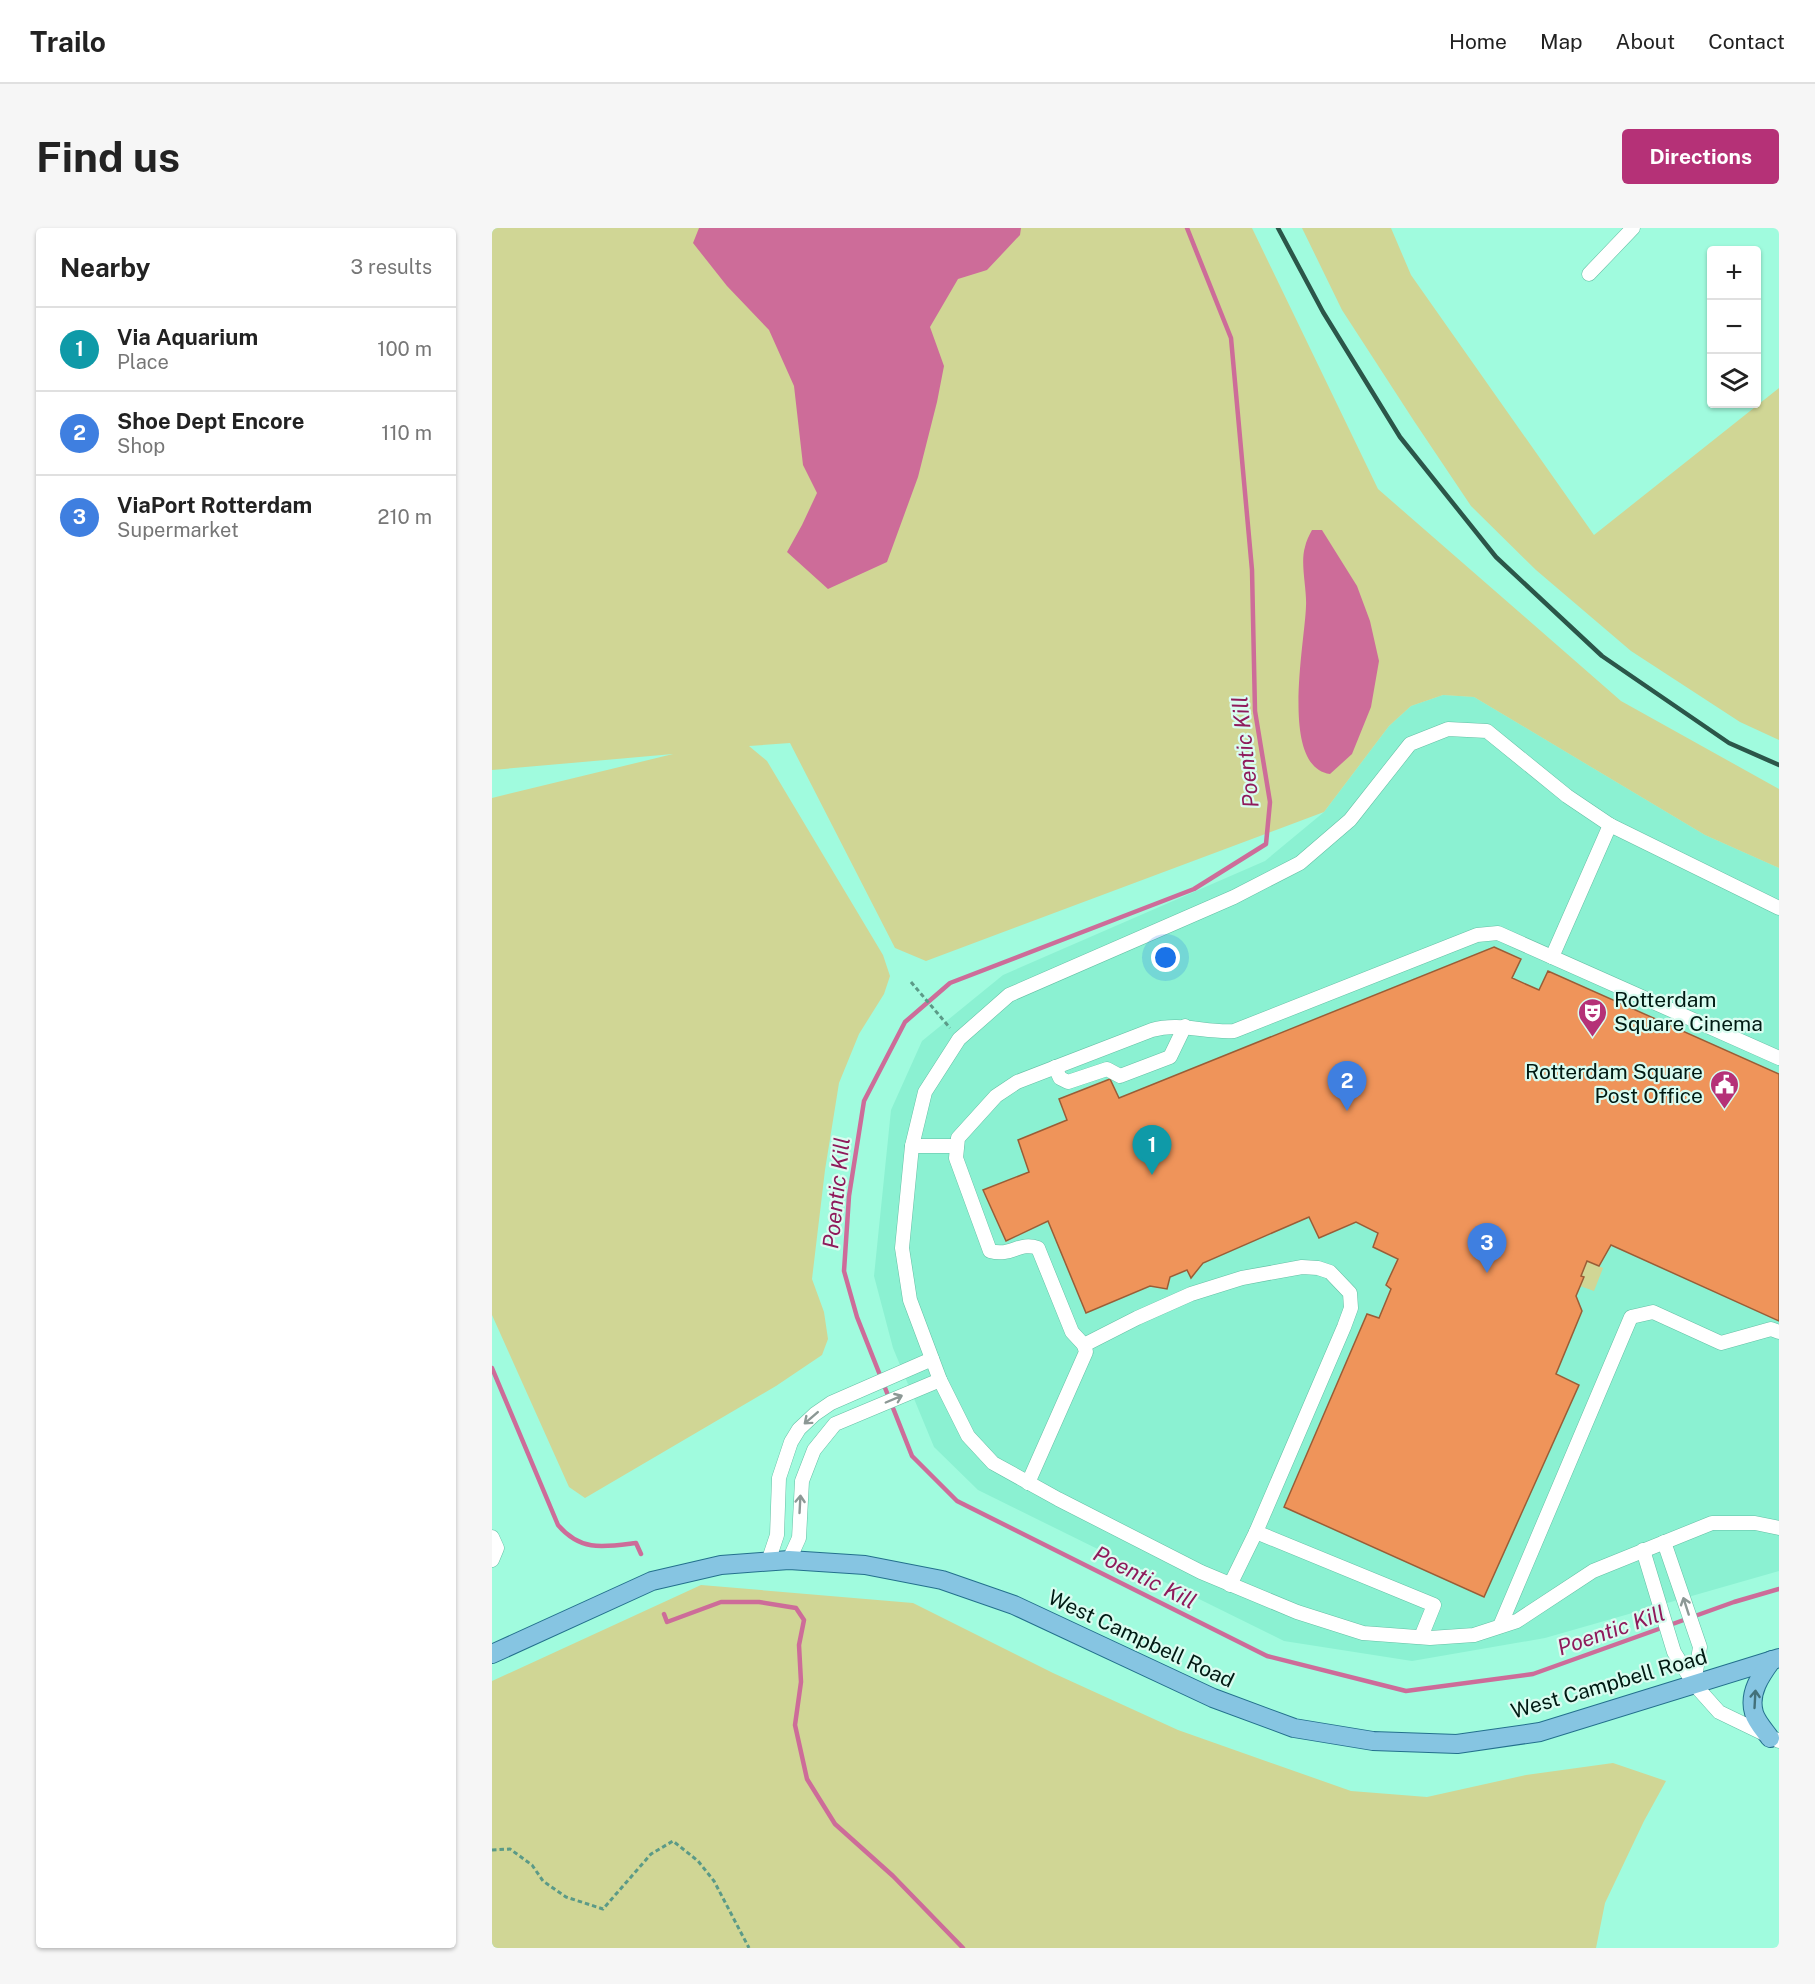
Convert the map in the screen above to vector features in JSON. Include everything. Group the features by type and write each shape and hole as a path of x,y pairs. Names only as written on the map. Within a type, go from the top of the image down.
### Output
{"main road":[{"name":"West Campbell Road","path":"492,1654 652,1581 721,1565 789,1560 865,1565 942,1580 1014,1605 1213,1698 1294,1728 1373,1741 1457,1744 1540,1732 1776,1659"},
{"path":"1774,1740 1754,1713 1754,1690 1759,1679 1776,1659"}],"street":[{"path":"1589,274 1633,228"},
{"path":"1779,908 1610,825 1567,796 1487,731 1448,729 1410,744 1350,820 1300,863 1234,897 1009,995 959,1039 925,1092 912,1146 902,1248 910,1300 940,1380 968,1436 993,1463 1201,1572 1297,1612 1363,1633 1421,1637 1474,1635 1517,1621 1593,1571 1712,1523 1755,1523 1779,1528"},
{"path":"1552,957 1610,825"},
{"path":"1028,1483 1086,1352 1084,1345 1072,1332 1038,1248 1029,1245 1001,1254 990,1251 956,1158 958,1138 1003,1091 1017,1082 1166,1026 1185,1026 1218,1032 1234,1031 1477,935 1498,933 1779,1058"},
{"path":"1055,1067 1060,1078 1068,1082 1107,1069 1120,1076 1170,1057 1185,1026"},
{"path":"912,1146 957,1146"},
{"path":"1084,1345 1191,1294 1242,1278 1302,1267 1318,1268 1330,1272 1350,1293 1351,1308 1256,1532 1230,1585"},
{"path":"1500,1626 1631,1317 1653,1312 1721,1342 1771,1329 1779,1332"},
{"path":"768,1562 777,1536 779,1478 791,1442 799,1429 831,1403 932,1359"},
{"path":"789,1560 799,1538 802,1481 814,1450 835,1424 940,1380"},
{"path":"1256,1532 1434,1605 1421,1637"},
{"path":"492,1537 497,1548 492,1560"},
{"path":"1664,1542 1700,1647 1694,1684"},
{"path":"1643,1550 1674,1652 1694,1684 1719,1712 1774,1740"}],"path":[{"path":"911,982 949,1027"},
{"path":"492,1850 510,1849 532,1865 543,1881 566,1897 603,1909 651,1854 674,1841 698,1861 714,1881 749,1948"}],"shaded area":[{"path":"492,228 1252,228 1378,489 1621,701 1779,789 1779,868 1705,835 1474,697 1443,695 1411,706 1389,726 1324,812 926,961 895,948 790,743 749,746 767,761 883,955 890,976 884,994 859,1034 839,1083 825,1170 812,1279 824,1312 828,1339 822,1355 776,1386 585,1498 569,1487 492,1315 492,798 673,754 492,770"},
{"path":"699,228 1021,228 1020,235 987,270 958,279 930,327 944,366 918,477 887,562 828,589 787,552 817,493 803,465 794,386 769,330 727,286 693,243"},
{"path":"1302,228 1391,228 1411,275 1594,535 1754,408 1761,408 1761,402 1779,388 1779,740 1740,722 1631,651 1536,570 1471,506 1342,310"},
{"path":"1312,530 1322,530 1357,586 1370,621 1379,661 1371,707 1352,754 1330,774 1314,766 1305,750 1300,728 1298,701 1306,606 1303,561 1305,545"},
{"path":"1443,695 1474,697 1705,835 1779,868 1779,1571 1545,1638 1412,1661 1284,1641 978,1490 934,1447 893,1348 874,1276 891,1110 922,1041 1003,975 1265,861 1324,812 1389,726 1411,706"},
{"path":"1587,1261 1603,1268 1594,1291 1580,1286"},
{"path":"701,1585 913,1603 1053,1673 1178,1730 1351,1791 1427,1797 1526,1775 1613,1763 1666,1781 1605,1903 1596,1948 492,1948 492,1681"}],"building":[{"path":"1494,947 1521,959 1512,978 1539,990 1548,971 1779,1074 1779,1321 1611,1245 1599,1266 1587,1261 1581,1276 1584,1277 1576,1296 1582,1311 1556,1374 1579,1385 1484,1597 1284,1507 1367,1314 1379,1318 1391,1289 1386,1285 1398,1259 1373,1247 1378,1233 1356,1222 1319,1238 1309,1217 1203,1263 1191,1278 1187,1270 1170,1277 1167,1289 1150,1286 1086,1313 1048,1221 1006,1241 983,1190 1029,1172 1018,1140 1067,1120 1059,1099 1110,1079 1119,1098"}],"waterway":[{"name":"Poentic Kill","path":"1187,228 1231,338 1252,570 1255,711 1270,802 1266,844 1194,889 950,983 905,1022 864,1101 849,1196 844,1271 857,1317 912,1456 957,1501 1267,1656 1406,1691 1533,1674 1734,1602 1779,1589"},
{"path":"492,1368 558,1525 575,1540 584,1544 614,1546 636,1543 641,1554"},
{"path":"664,1614 667,1622 721,1602 759,1602 796,1608 804,1620 799,1645 801,1682 795,1725 807,1779 835,1824 893,1876 963,1948"}],"railway":[{"path":"1278,228 1323,312 1400,437 1496,557 1602,656 1729,743 1779,765"}],"place":[{"name":"Rotterdam Square Cinema","path":"1593,1038"},
{"name":"Rotterdam Square Post Office","path":"1724,1110"},
{"name":"Shoe Dept Encore","path":"1347,1111"},
{"name":"Via Aquarium","path":"1152,1175"},
{"name":"ViaPort Rotterdam","path":"1487,1273"}]}
